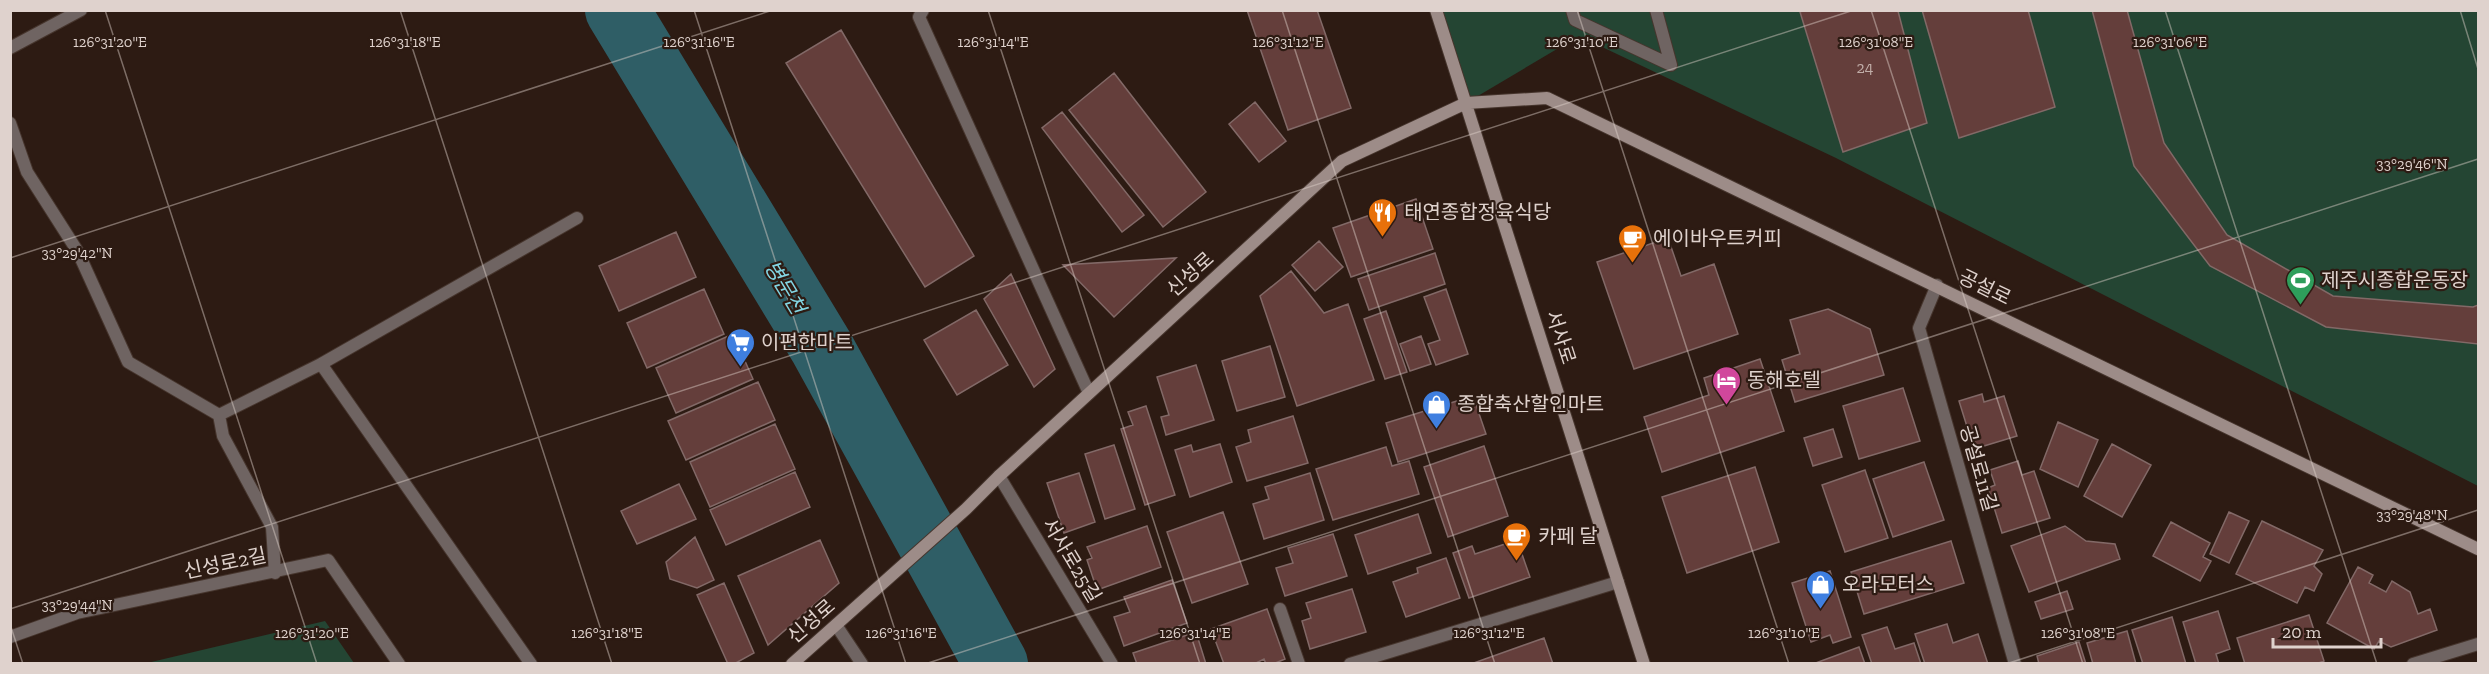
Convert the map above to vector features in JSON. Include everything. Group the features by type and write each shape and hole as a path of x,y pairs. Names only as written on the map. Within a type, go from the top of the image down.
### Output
{"street":[{"path":"10,48 81,10"},
{"path":"923,10 919,17 1089,393"},
{"name":"서사로","path":"1436,10 1644,663"},
{"path":"1572,10 1575,20 1671,65 1656,10"},
{"name":"공설로","path":"1466,103 1546,98 1937,285 2478,549"},
{"name":"신성로","path":"792,663 966,509 999,476 1342,161 1466,103"},
{"path":"10,123 27,172 78,252 128,362 219,415 223,436 272,527 275,573"},
{"path":"219,415 321,364 577,218"},
{"name":"공설로11길","path":"1937,285 1919,328 2015,663"},
{"path":"321,364 531,663"},
{"name":"서사로25길","path":"999,476 1112,663"},
{"name":"신성로2길","path":"10,637 77,613 328,560 399,663"},
{"path":"1350,663 1618,582"},
{"path":"1280,609 1299,663"},
{"path":"836,625 862,663"},
{"path":"2413,663 2478,644"}],"green space":[{"name":"제주시종합운동장","path":"1436,11 2478,11 2478,486 1836,158 1579,36 1466,103"},
{"path":"325,621 354,663 147,663"}],"building":[{"path":"1247,10 1317,10 1351,108 1288,130"},
{"path":"1804,10 1898,11 1927,123 1843,152 1800,12"},
{"path":"1922,10 2028,10 2055,107 1959,138"},
{"path":"2092,10 2127,10 2164,143 2227,235 2333,296 2473,307 2478,305 2478,344 2326,327 2210,266 2134,166"},
{"path":"841,30 974,256 925,287 786,63"},
{"path":"1114,73 1206,192 1163,227 1069,110"},
{"path":"1255,102 1286,141 1259,162 1229,124"},
{"path":"1062,112 1144,215 1122,232 1042,128"},
{"name":"태연종합정육식당","path":"1416,199 1433,249 1351,277 1333,228"},
{"path":"676,232 696,277 619,311 599,266"},
{"path":"1668,238 1681,276 1714,264 1738,334 1634,369 1597,262"},
{"path":"1319,241 1343,267 1315,291 1292,265"},
{"path":"1435,253 1445,284 1369,310 1358,279"},
{"path":"1176,258 1114,317 1063,265"},
{"path":"1291,271 1324,313 1348,304 1374,380 1297,406 1260,296"},
{"path":"1011,274 1055,369 1034,387 984,299"},
{"path":"704,289 724,334 647,368 627,323"},
{"path":"1446,289 1468,354 1436,365 1428,344 1440,340 1424,297"},
{"path":"1828,309 1870,329 1884,375 1795,402 1782,360 1800,354 1790,320"},
{"path":"976,310 1008,365 957,395 924,340"},
{"path":"1386,311 1407,372 1385,379 1364,319"},
{"path":"733,334 753,379 676,413 656,368"},
{"path":"1421,336 1431,364 1410,371 1400,344"},
{"path":"1270,346 1285,397 1237,411 1222,361"},
{"name":"동해호텔","path":"1760,359 1784,431 1662,472 1644,417 1709,395 1704,378"},
{"path":"1196,365 1214,420 1166,435 1161,417 1169,415 1157,377"},
{"path":"758,382 775,420 686,460 668,421"},
{"path":"1903,388 1920,441 1859,459 1843,406"},
{"path":"1982,394 1984,402 2004,396 2017,436 1974,449 1959,401"},
{"name":"종합축산할인마트","path":"1473,396 1486,434 1398,462 1386,423"},
{"path":"1146,406 1175,495 1145,505 1121,429 1133,425 1128,412"},
{"path":"1293,416 1308,463 1247,481 1236,447 1251,442 1248,430"},
{"path":"2058,422 2098,440 2078,487 2040,469"},
{"path":"775,424 795,469 710,507 690,462"},
{"path":"1833,429 1842,457 1813,466 1804,438"},
{"path":"1220,444 1232,482 1190,497 1175,450 1191,445 1193,452"},
{"path":"2112,444 2151,465 2122,517 2084,496"},
{"path":"1114,445 1135,509 1105,519 1085,454"},
{"path":"1484,446 1508,516 1448,537 1424,467"},
{"path":"1386,447 1392,466 1409,461 1419,494 1333,520 1316,469"},
{"path":"2018,461 2022,475 2034,471 2050,518 2002,533 1988,488 1995,485 1990,470"},
{"path":"1924,462 1944,520 1893,537 1873,479"},
{"path":"1755,467 1779,542 1687,573 1662,497"},
{"path":"1865,470 1888,538 1845,552 1822,485"},
{"path":"795,472 810,507 726,545 710,510"},
{"path":"1079,473 1095,522 1064,533 1047,483"},
{"path":"1310,473 1324,520 1264,539 1253,504 1269,499 1265,487"},
{"path":"679,484 696,519 637,544 621,511"},
{"path":"1223,512 1248,584 1192,603 1167,532"},
{"path":"2229,512 2249,521 2229,563 2210,554"},
{"path":"1418,514 1431,553 1368,574 1355,535"},
{"path":"2262,521 2323,550 2314,566 2322,574 2314,591 2305,587 2297,603 2236,574"},
{"path":"2171,522 2210,543 2203,557 2211,561 2200,581 2153,556"},
{"path":"1147,526 1161,567 1097,590 1087,560 1092,558 1087,547"},
{"path":"2065,526 2086,541 2115,544 2120,559 2029,592 2011,546"},
{"path":"1333,534 1347,576 1285,596 1276,568 1293,563 1288,548"},
{"path":"695,537 714,580 697,588 670,579 666,562"},
{"path":"820,540 839,583 768,645 738,576"},
{"path":"1517,540 1530,577 1469,598 1453,553 1472,546 1475,554"},
{"path":"1951,541 1964,583 1864,614 1851,572"},
{"path":"1446,558 1460,598 1406,617 1393,582 1418,573 1417,568"},
{"path":"2358,567 2373,575 2369,583 2386,592 2392,581 2410,592 2418,614 2430,609 2437,630 2391,647 2379,641 2374,649 2327,623"},
{"name":"오라모터스","path":"1830,571 1851,637 1833,643 1830,635 1811,642 1792,583"},
{"path":"1172,580 1187,623 1124,646 1114,617 1130,612 1124,597"},
{"path":"724,583 754,653 734,664 728,664 697,595"},
{"path":"1352,589 1366,632 1310,649 1302,621 1311,618 1306,603"},
{"path":"2067,591 2073,609 2041,619 2035,602"},
{"path":"1267,609 1285,659 1273,664 1266,664 1264,659 1254,664 1224,664 1211,629"},
{"path":"2218,611 2230,649 2216,654 2219,664 2196,664 2183,622"},
{"path":"2309,615 2324,661 2316,664 2245,664 2237,638"},
{"path":"2172,617 2186,664 2143,664 2132,630"},
{"path":"1947,624 1953,643 1978,634 1988,664 1925,664 1915,634"},
{"path":"1887,627 1895,649 1914,643 1921,664 1872,664 1862,635"},
{"path":"2127,631 2136,664 2093,664 2087,643"},
{"path":"1196,632 1206,664 1137,664 1133,653"},
{"path":"1544,638 1553,664 1471,664"},
{"path":"2079,642 2086,664 2039,664 2037,656"},
{"path":"1859,647 1865,664 1813,664"}],"waterway":[{"name":"병문천","path":"617,10 822,348 996,664"}],"place":[{"name":"태연종합정육식당","path":"1383,238"},
{"name":"에이바우트커피","path":"1632,264"},
{"name":"제주시종합운동장","path":"2300,306"},
{"name":"이편한마트","path":"740,368"},
{"name":"동해호텔","path":"1726,406"},
{"name":"종합축산할인마트","path":"1436,430"},
{"name":"카페 달","path":"1517,562"},
{"name":"오라모터스","path":"1821,610"}]}
